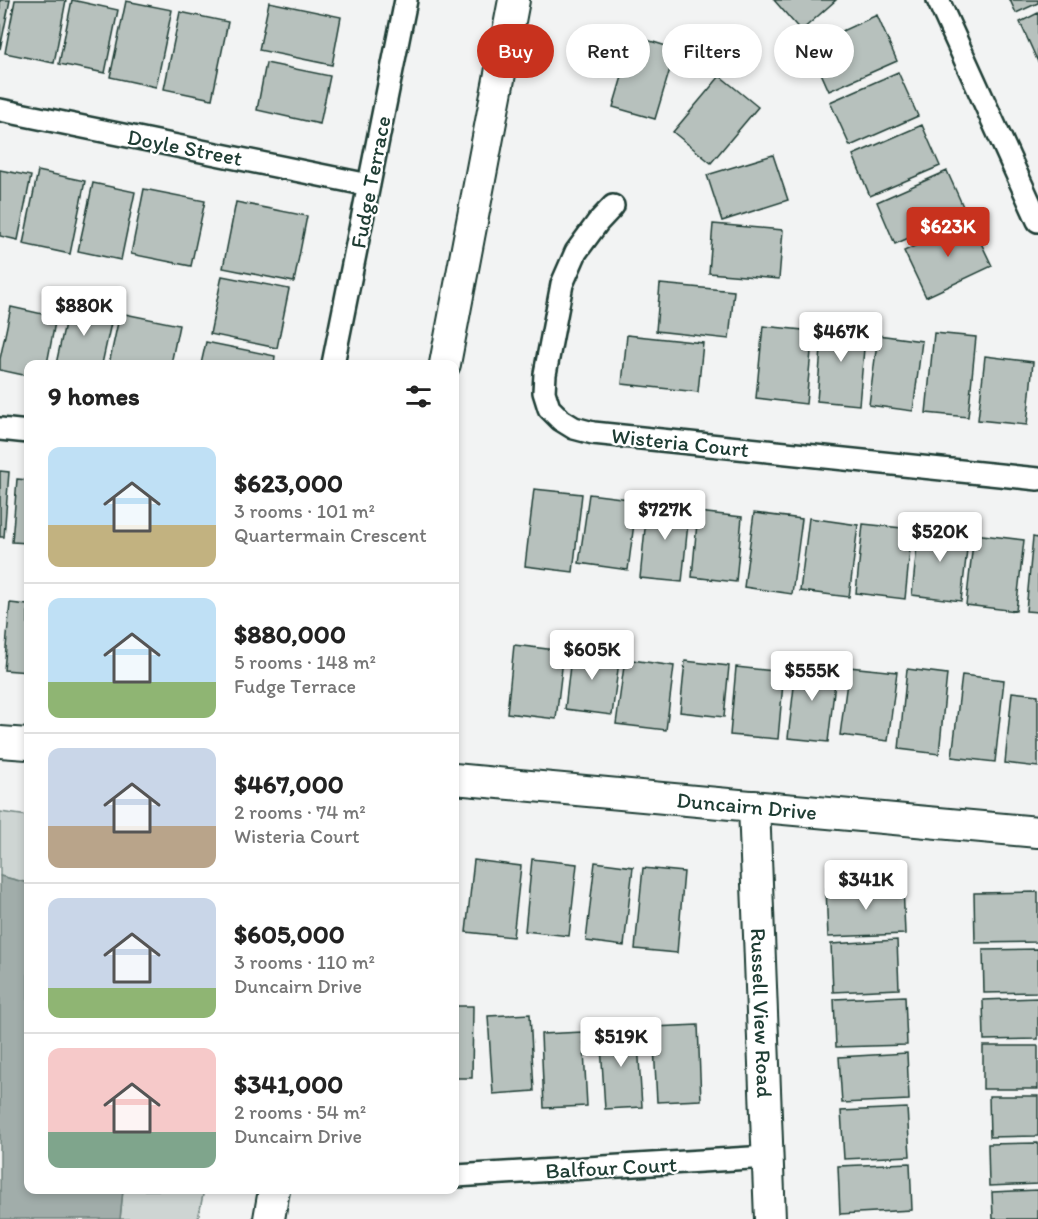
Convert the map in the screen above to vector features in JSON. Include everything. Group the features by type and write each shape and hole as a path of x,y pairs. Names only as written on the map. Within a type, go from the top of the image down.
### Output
{"street":[{"name":"Fudge Terrace","path":"334,360 406,0"},
{"path":"446,360 514,0"},
{"path":"938,0 1038,221"},
{"name":"Doyle Street","path":"0,110 369,185"},
{"name":"Wisteria Court","path":"613,206 576,252 562,284 545,374 544,392 549,408 573,428 592,433 1038,479"},
{"path":"0,429 24,432"},
{"path":"0,742 24,744"},
{"name":"Duncairn Drive","path":"459,779 1038,832"},
{"name":"Russell View Road","path":"754,806 770,1219"},
{"name":"Balfour Court","path":"459,1176 767,1157"},
{"path":"268,1219 273,1194"}],"shaded area":[{"path":"0,812 24,815 24,882 0,876"},
{"path":"0,876 24,882 24,1194 123,1194 120,1219 0,1219"},
{"path":"123,1194 203,1194 198,1219 120,1219"}],"building":[{"path":"0,0 10,0 0,49"},
{"path":"15,0 66,0 54,63 5,53"},
{"path":"72,0 118,10 105,73 59,64"},
{"path":"774,0 836,0 809,24 795,24"},
{"path":"1010,0 1038,0 1038,3 1016,13"},
{"path":"126,1 172,10 156,87 110,77"},
{"path":"269,2 341,17 332,65 259,50"},
{"path":"180,12 228,22 212,99 164,89"},
{"path":"1038,13 1038,62 1020,22"},
{"path":"877,15 897,61 829,91 823,78 854,78 854,25"},
{"path":"650,41 662,45 662,78 667,78 655,119 613,107 622,78 650,78"},
{"path":"266,63 330,76 320,124 257,110"},
{"path":"898,72 918,116 850,146 830,102"},
{"path":"718,78 722,78 758,107 711,163 673,132"},
{"path":"922,125 940,166 870,196 853,155"},
{"path":"773,155 788,200 722,221 707,175"},
{"path":"0,170 31,176 18,240 0,236"},
{"path":"38,171 85,181 70,254 23,244"},
{"path":"947,171 966,213 895,244 877,202"},
{"path":"93,183 135,192 121,260 78,251"},
{"path":"144,189 205,201 191,266 131,254"},
{"path":"236,202 307,216 294,282 223,268"},
{"path":"970,220 992,266 926,297 904,251"},
{"path":"713,224 783,230 779,279 709,273"},
{"path":"222,276 289,289 277,348 210,334"},
{"path":"660,284 734,291 729,339 656,331"},
{"path":"69,305 113,314 103,360 57,360"},
{"path":"11,307 56,317 48,360 24,360 24,375 0,370 0,359"},
{"path":"120,313 179,325 172,360 110,360"},
{"path":"823,322 866,326 859,405 817,401"},
{"path":"763,326 813,331 806,404 756,398"},
{"path":"934,333 976,337 968,417 926,413"},
{"path":"627,335 703,343 698,392 622,384"},
{"path":"878,335 922,341 913,411 869,405"},
{"path":"206,342 275,356 274,360 202,360"},
{"path":"985,356 1033,362 1027,425 978,420"},
{"path":"0,471 9,472 4,537 0,537"},
{"path":"17,479 24,480 24,543 12,542"},
{"path":"534,489 582,494 573,572 525,566"},
{"path":"589,494 637,500 628,570 579,563"},
{"path":"648,499 690,504 682,582 640,578"},
{"path":"698,512 742,517 736,582 692,577"},
{"path":"754,513 802,519 792,594 744,587"},
{"path":"809,518 858,525 849,597 800,591"},
{"path":"863,524 912,529 905,599 856,593"},
{"path":"919,526 969,532 961,601 912,595"},
{"path":"974,534 1024,540 1016,611 966,605"},
{"path":"1033,537 1038,538 1038,612 1026,611"},
{"path":"10,603 24,605 24,672 4,670"},
{"path":"514,645 564,651 556,719 507,713"},
{"path":"572,648 620,654 612,715 565,709"},
{"path":"625,659 674,666 666,730 616,724"},
{"path":"685,661 729,666 724,717 680,712"},
{"path":"797,661 837,666 828,742 788,738"},
{"path":"736,667 784,672 778,739 730,735"},
{"path":"849,667 897,672 888,741 840,735"},
{"path":"907,669 947,674 939,754 899,749"},
{"path":"962,675 1004,680 995,762 952,757"},
{"path":"1012,692 1038,695 1038,767 1005,763"},
{"path":"532,859 577,864 569,936 525,931"},
{"path":"474,860 521,866 513,937 466,932"},
{"path":"595,862 633,867 624,946 586,941"},
{"path":"643,868 684,872 677,953 635,949"},
{"path":"903,884 905,934 828,937 826,888"},
{"path":"1038,892 1038,942 975,943 974,893"},
{"path":"897,940 899,989 833,992 831,944"},
{"path":"1038,949 1038,992 984,993 983,950"},
{"path":"905,996 907,1045 836,1047 834,999"},
{"path":"1038,998 1038,1039 984,1040 983,1000"},
{"path":"459,1006 473,1006 472,1078 459,1078"},
{"path":"530,1014 534,1091 493,1094 488,1016"},
{"path":"698,1025 701,1100 657,1102 653,1027"},
{"path":"637,1027 642,1107 605,1109 600,1029"},
{"path":"583,1032 587,1106 544,1108 541,1034"},
{"path":"983,1046 1038,1046 1038,1089 983,1089"},
{"path":"907,1053 909,1100 842,1103 839,1057"},
{"path":"989,1096 1038,1096 1038,1136 990,1137"},
{"path":"907,1108 910,1156 844,1159 841,1111"},
{"path":"1038,1143 1038,1184 989,1186 988,1144"},
{"path":"910,1163 912,1210 840,1214 838,1166"},
{"path":"1038,1190 1038,1219 993,1219 992,1192"}]}
